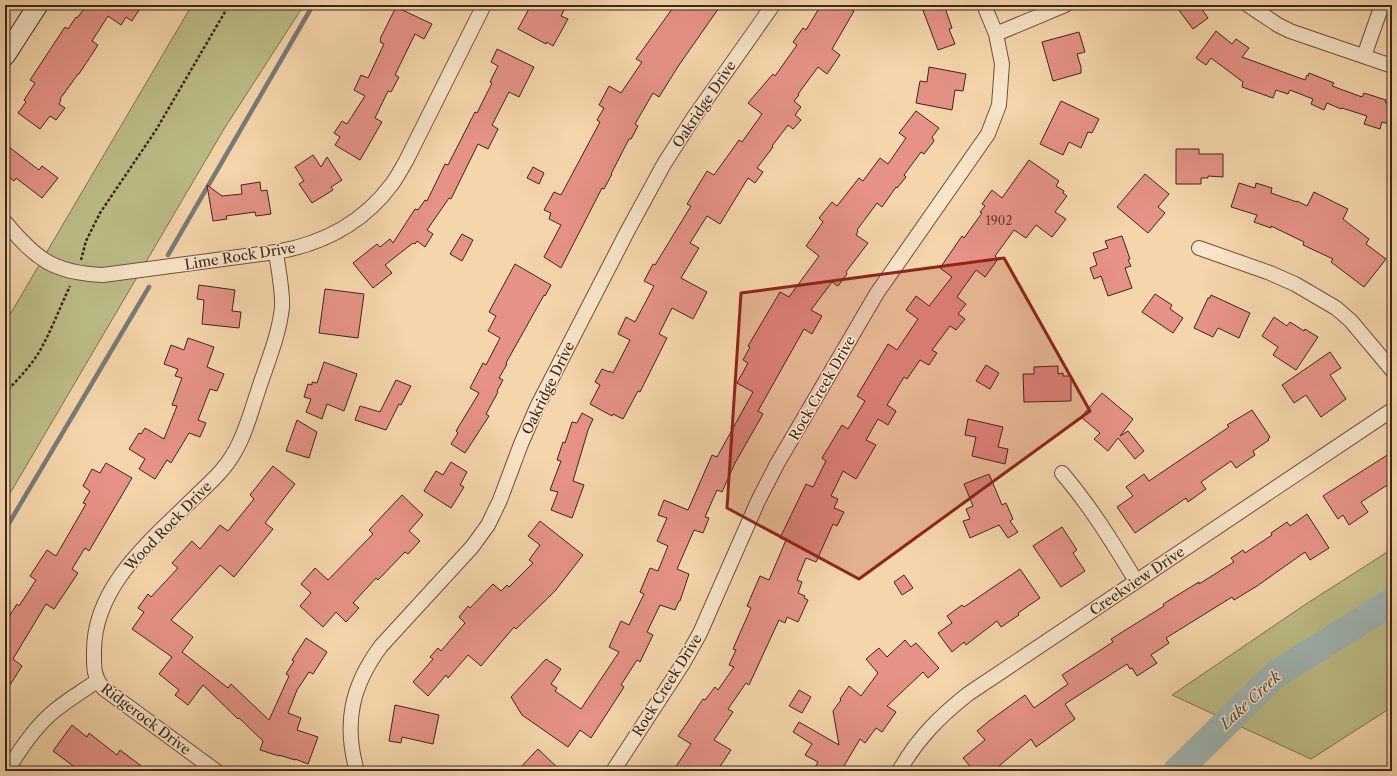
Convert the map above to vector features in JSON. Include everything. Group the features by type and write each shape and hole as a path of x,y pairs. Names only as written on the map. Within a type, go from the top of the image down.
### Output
{"street":[{"path":"5,56 38,5"},
{"name":"Lime Rock Drive","path":"5,222 23,244 44,261 63,269 82,274 103,275 276,252 295,249 320,241 343,229 375,204 392,184 406,161 484,5"},
{"name":"Oakridge Drive","path":"357,771 352,754 350,735 352,710 360,680 369,662 381,646 472,547 488,525 500,500 537,407 630,225 664,164 694,117 773,5"},
{"name":"Rock Creek Drive","path":"613,771 682,665 700,633 758,501 777,464 877,293 988,134 999,105 1002,64 996,34 984,5"},
{"path":"996,34 1065,5"},
{"path":"1248,5 1278,25 1290,31 1323,41 1392,66"},
{"path":"1364,56 1382,5"},
{"path":"1199,248 1289,281 1336,308 1351,321 1392,370"},
{"name":"Wood Rock Drive","path":"97,681 94,670 94,640 98,620 118,578 132,560 215,477 228,462 238,446 279,328 282,304 276,252"},
{"name":"Creekview Drive","path":"899,771 916,744 931,727 968,694 1392,410"},
{"path":"1062,473 1080,494 1102,525 1136,581"},
{"path":"7,771 35,730 54,712 97,681"},
{"name":"Ridgerock Drive","path":"97,681 111,695 216,771"}],"path":[{"path":"80,263 86,241 100,213 156,130 229,5"},
{"path":"5,393 19,379 43,345 71,283"}],"highlighted area":[{"path":"1004,258 1090,411 859,579 727,508 741,293"}],"green space":[{"path":"192,5 304,5 224,129 5,502 5,323"},
{"path":"1392,549 1392,707 1311,759 1172,695 1306,604"}],"building":[{"path":"87,5 142,5 132,21 126,17 121,25 108,16 92,41 98,45 60,99 59,104 65,108 56,120 50,116 40,129 18,113 26,102 24,100 35,83 30,80 65,27 68,29"},
{"path":"531,5 554,5 564,10 561,16 568,19 553,46 547,42 546,44 518,29"},
{"path":"675,5 721,5 679,65 659,97 653,93 635,124 638,126 631,139 629,139 604,189 602,188 561,268 544,257 561,225 549,219 551,213 544,210 554,192 561,195 600,122 597,120 604,108 599,105 609,86 621,93 642,62 636,59"},
{"path":"821,5 843,5 854,11 832,49 840,55 827,74 818,67 798,94 799,95 794,101 801,107 795,115 801,120 793,129 788,125 772,146 773,147 757,168 763,172 755,183 748,178 720,224 707,216 690,243 699,248 681,278 707,292 693,319 672,308 659,334 667,338 640,392 638,391 623,419 613,414 612,416 590,404 600,385 595,382 602,369 613,373 630,340 618,334 626,317 635,322 654,286 644,281 653,264 655,265 691,206 687,204 707,171 714,175 739,140 742,142 762,114 748,103 773,74 775,76 797,45 793,42 803,28 806,30"},
{"path":"921,5 944,5 952,28 949,29 955,44 938,50"},
{"path":"1175,5 1199,5 1208,18 1193,29"},
{"path":"396,7 432,24 424,39 415,34 395,75 399,77 391,92 388,91 375,118 382,122 360,160 335,145 340,137 334,133 342,121 347,124 365,96 354,90 361,75 368,78 384,44 380,42 380,39"},
{"path":"1216,31 1232,44 1236,39 1249,48 1242,57 1305,80 1309,73 1334,83 1332,86 1362,97 1364,93 1386,100 1385,102 1392,105 1392,125 1382,122 1380,129 1364,124 1367,116 1342,108 1341,109 1327,103 1324,110 1311,104 1313,99 1290,90 1288,94 1276,90 1273,98 1242,87 1243,82 1211,58 1206,65 1196,58"},
{"path":"1079,32 1085,52 1077,54 1081,67 1081,73 1053,81 1042,42"},
{"path":"497,49 534,67 519,97 509,92 492,125 498,129 488,149 478,144 451,199 449,198 427,230 433,234 425,247 417,241 385,265 392,273 373,288 353,263 377,244 380,247 390,239 393,243 415,209 418,210 425,200 427,201 445,164 448,165 475,112 477,113 492,83 490,82 498,66 491,62"},
{"path":"929,67 966,74 963,91 955,90 952,110 916,103 920,81 927,82"},
{"path":"1061,101 1099,119 1092,133 1088,132 1081,148 1069,142 1063,155 1040,144"},
{"path":"916,111 939,128 932,137 934,141 924,154 921,152 904,175 906,177 897,188 896,187 882,207 877,203 857,230 856,235 868,243 846,272 847,274 838,286 832,282 811,310 822,316 812,334 804,329 758,411 763,414 735,463 722,492 717,490 705,517 709,518 703,533 694,530 677,569 689,574 680,601 675,610 660,605 647,632 653,635 640,662 637,660 621,685 624,687 591,738 580,730 568,747 522,715 511,697 546,659 561,669 551,684 557,688 555,691 581,709 619,652 609,647 621,621 629,625 644,594 640,592 650,568 658,571 668,546 657,541 667,518 658,515 664,500 688,510 712,455 717,457 753,392 737,383 748,363 743,360 750,347 748,346 780,292 789,297 819,256 806,246 823,222 819,218 832,202 837,206 859,178 863,181 880,158 888,164 906,138 899,133"},
{"path":"5,144 39,170 42,166 58,178 42,198 16,178 14,181 5,174"},
{"path":"1176,149 1199,149 1199,154 1223,154 1223,177 1208,176 1208,178 1201,178 1201,184 1176,184"},
{"path":"313,155 321,167 327,157 342,180 331,187 333,190 312,203 299,184 304,181 295,167"},
{"path":"1029,160 1059,181 1056,186 1064,191 1063,193 1067,196 1055,212 1066,219 1052,237 1036,225 1026,238 1014,230 995,256 998,259 985,277 976,270 957,297 966,304 958,314 965,319 956,330 950,326 932,350 937,353 929,365 920,360 907,379 904,377 887,405 896,411 888,425 878,419 866,440 876,445 856,479 843,471 831,496 838,499 834,508 844,512 837,526 833,524 816,562 806,558 797,580 802,582 798,593 805,596 804,598 808,600 798,622 787,617 785,623 779,620 749,685 746,683 728,709 733,712 714,740 731,750 717,771 673,771 691,744 678,736 703,699 705,700 715,687 718,690 734,667 729,665 736,650 733,649 751,608 747,606 760,576 769,580 786,540 780,538 806,484 813,487 826,461 822,458 842,425 848,429 865,401 857,396 888,344 897,350 918,319 906,310 916,296 929,306 952,277 940,268 962,236 964,238 982,213 980,212 985,206 982,204 992,190 1002,198"},
{"path":"533,167 544,173 539,184 527,178"},
{"path":"1145,174 1169,194 1158,207 1165,213 1148,233 1117,207"},
{"path":"260,182 261,191 267,190 271,214 256,216 255,212 226,216 227,219 213,221 207,185 222,196 242,194 241,185"},
{"path":"1239,183 1255,188 1256,183 1272,188 1271,193 1297,201 1307,206 1314,192 1348,209 1343,219 1369,239 1366,244 1386,259 1364,287 1331,262 1333,259 1303,245 1304,242 1271,226 1271,228 1254,222 1257,215 1231,207"},
{"path":"462,234 473,240 462,261 450,254"},
{"path":"1122,236 1130,259 1128,260 1131,266 1125,268 1132,288 1108,296 1101,276 1094,279 1090,268 1097,265 1093,253 1108,248 1105,241"},
{"path":"515,264 551,285 506,363 507,364 499,378 503,380 486,414 489,416 465,453 451,444 458,433 456,431 479,393 470,388 483,363 486,365 500,338 488,331 496,316 489,312"},
{"path":"199,285 235,290 232,311 241,312 239,328 202,324 204,300 197,299"},
{"path":"325,289 364,294 358,338 319,333"},
{"path":"1155,294 1172,305 1170,309 1183,318 1173,333 1142,312"},
{"path":"1211,295 1250,313 1239,338 1218,328 1213,337 1194,328 1208,298 1210,298"},
{"path":"1274,317 1287,326 1290,322 1304,331 1305,329 1318,337 1296,370 1273,355 1278,347 1262,336"},
{"path":"188,338 214,347 207,367 224,374 217,391 210,389 198,420 206,423 200,437 189,433 171,463 167,460 155,479 139,469 145,459 129,449 139,433 141,434 145,428 164,439 177,406 172,405 182,378 175,376 178,369 164,364 171,345 184,350"},
{"path":"1330,352 1341,368 1330,375 1346,399 1321,417 1306,395 1294,403 1282,385"},
{"path":"324,362 357,374 344,411 327,404 322,419 306,412 311,399 304,397 308,384 312,385 312,382 317,383"},
{"path":"986,365 999,373 990,389 976,381"},
{"path":"1058,366 1058,374 1063,373 1063,376 1071,376 1071,401 1024,402 1023,374 1034,374 1034,367"},
{"path":"396,380 411,386 401,405 399,404 386,430 355,420 360,406 380,412"},
{"path":"1102,393 1133,419 1120,436 1128,431 1144,451 1135,459 1118,438 1108,451 1094,439 1100,433 1081,417"},
{"path":"1252,410 1270,437 1268,439 1269,440 1253,451 1255,455 1236,468 1231,461 1201,482 1206,489 1188,502 1186,498 1135,533 1117,507 1133,496 1126,487 1144,474 1149,481 1229,427 1227,425"},
{"path":"582,413 593,419 588,430 573,481 584,485 572,518 551,510 558,492 550,490 561,461 557,460 563,442 565,443 572,422 577,423"},
{"path":"968,419 1003,427 998,447 1008,449 1005,464 972,456 976,437 965,435"},
{"path":"297,420 317,432 309,458 286,451"},
{"path":"1392,452 1392,482 1361,502 1368,512 1349,525 1343,515 1338,519 1323,496"},
{"path":"451,462 467,472 460,485 464,487 451,508 424,491 436,471 443,475"},
{"path":"106,463 132,478 89,551 85,548 72,569 78,573 54,609 46,604 13,659 22,666 5,693 5,623 17,604 19,606 36,580 30,576 47,550 56,556 86,504 83,503 90,491 83,486 92,469 100,473"},
{"path":"273,466 295,484 265,523 273,529 234,577 220,565 171,620 193,637 182,652 228,688 231,684 269,720 289,676 286,674 294,661 292,660 306,638 327,652 313,674 309,672 297,690 288,713 301,718 297,730 318,737 308,764 260,750 263,741 203,685 188,705 175,695 179,690 159,674 172,657 132,629 144,612 138,608 148,594 151,597 178,568 172,563 192,541 200,549 220,525 228,531 254,499 250,495"},
{"path":"989,474 1002,505 1006,503 1013,519 1010,521 1018,532 1008,538 999,525 970,538 963,521 970,519 966,509 973,506 964,484"},
{"path":"402,495 423,515 409,531 420,541 408,554 405,552 378,580 376,578 353,603 359,608 346,622 336,612 323,627 300,606 311,593 301,584 315,568 328,580 373,534 369,530"},
{"path":"1307,514 1329,548 1310,560 1305,552 1257,586 1234,600 1232,597 1166,638 1169,643 1151,655 1157,663 1137,676 1132,668 1130,669 1127,664 1065,704 1075,719 1036,747 1031,739 993,771 974,771 963,758 985,740 977,731 1025,695 1034,708 1068,684 1062,675 1113,642 1111,639 1164,606 1163,604 1234,562 1231,558 1243,550 1245,553 1272,535 1271,533 1287,522 1290,526"},
{"path":"540,521 583,555 555,591 516,629 514,627 481,666 468,655 448,678 446,675 428,696 413,682 433,659 430,657 438,648 441,651 465,623 459,617 468,606 470,608 493,584 501,591 507,585 509,587 533,563 529,560 540,545 528,536"},
{"path":"1062,527 1077,550 1073,553 1085,571 1061,587 1033,546"},
{"path":"1020,569 1040,598 1001,627 997,621 966,645 964,642 952,652 938,633 952,623 947,616 962,605 964,607"},
{"path":"904,575 913,588 902,595 894,582"},
{"path":"905,640 911,647 916,643 939,668 928,678 923,672 887,706 896,712 882,732 876,728 865,743 860,739 841,771 813,771 818,762 805,755 812,744 793,732 799,722 839,745 833,711 841,700 840,699 849,686 861,696 878,673 866,659 879,648 887,657"},
{"path":"799,690 811,697 802,713 789,706"},
{"path":"395,705 439,715 433,744 402,737 401,743 389,741"},
{"path":"72,725 87,737 89,733 117,755 120,750 148,771 80,771 53,751"},
{"path":"538,749 561,771 517,771"}],"waterway":[{"path":"168,255 313,5"},
{"path":"5,530 149,287"},
{"name":"Lake Creek","path":"1177,771 1276,674 1392,602"}]}
